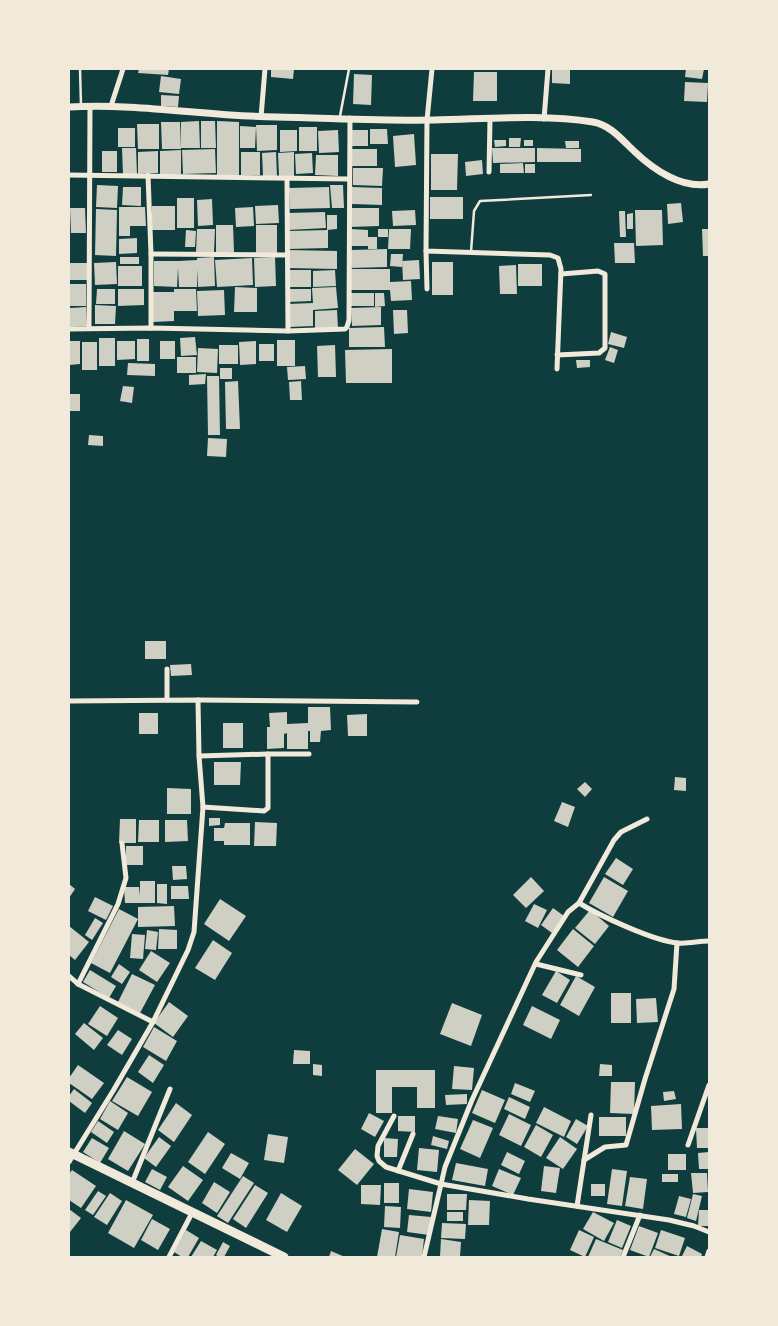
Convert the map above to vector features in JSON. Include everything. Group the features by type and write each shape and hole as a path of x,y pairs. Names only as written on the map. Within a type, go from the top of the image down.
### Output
{"highway":[{"path":"70,1156 284,1257"}],"street":[{"path":"111,106 123,69"},
{"path":"262,117 265,69"},
{"path":"427,290 427,120 432,69"},
{"path":"544,119 548,69"},
{"path":"89,328 90,106"},
{"path":"69,107 111,106 262,117 427,120 544,119 594,123 606,127 642,158 676,180 695,184 709,184"},
{"path":"69,328 288,331 336,331 345,329 349,320 350,118"},
{"path":"489,172 490,119"},
{"path":"69,175 349,179"},
{"path":"148,175 151,328"},
{"path":"287,178 286,255 288,331"},
{"path":"426,251 550,254 558,258 560,274 557,369"},
{"path":"151,254 286,255"},
{"path":"557,355 599,353 605,348 605,274 598,271 560,274"},
{"path":"167,670 167,700"},
{"path":"70,1156 113,1092 153,1022 188,950 194,932 203,807 199,756 198,700"},
{"path":"69,701 417,702"},
{"path":"203,807 258,812 266,810 268,808 268,754"},
{"path":"199,756 309,754"},
{"path":"424,1257 445,1168 472,1100 536,964 568,912 579,903 614,840 621,832 647,819"},
{"path":"78,984 118,904 126,878 122,843"},
{"path":"579,903 634,930 678,943 709,941"},
{"path":"584,1160 605,1147 626,1145 674,989 678,943"},
{"path":"536,964 581,975"},
{"path":"69,976 78,984 153,1022"},
{"path":"688,1144 709,1084"},
{"path":"131,1184 170,1089"},
{"path":"577,1206 591,1115"},
{"path":"394,1116 378,1146 377,1156 386,1168 440,1184 640,1215 678,1222 709,1232"},
{"path":"398,1171 413,1134"},
{"path":"169,1257 192,1213"},
{"path":"623,1257 640,1215"},
{"path":"707,1257 709,1251"}],"lane":[{"path":"80,69 80,106"},
{"path":"339,118 349,69"},
{"path":"471,252 474,211 480,202 487,200 591,196"}],"building":[{"path":"139,69 169,69 168,75 138,73"},
{"path":"271,69 294,69 293,79 271,77"},
{"path":"552,69 570,69 570,84 552,83"},
{"path":"686,69 704,69 702,79 685,77"},
{"path":"474,72 497,72 497,101 473,101"},
{"path":"354,74 372,75 371,105 353,104"},
{"path":"161,76 181,79 179,94 159,92"},
{"path":"685,82 708,83 707,102 684,101"},
{"path":"161,95 179,96 178,107 161,106"},
{"path":"199,121 200,148 181,148 181,122"},
{"path":"201,121 215,121 216,148 201,148"},
{"path":"217,121 239,122 239,175 217,175"},
{"path":"161,122 180,122 181,149 162,149"},
{"path":"137,124 159,124 159,149 138,149"},
{"path":"256,125 277,125 277,150 257,151"},
{"path":"240,126 256,127 255,148 240,148"},
{"path":"299,127 317,127 317,151 299,151"},
{"path":"118,128 135,128 135,147 118,147"},
{"path":"370,129 387,129 388,144 370,144"},
{"path":"280,130 297,130 297,151 280,152"},
{"path":"338,130 339,152 319,153 318,131"},
{"path":"351,130 368,130 368,146 351,146"},
{"path":"414,134 416,165 395,167 393,136"},
{"path":"509,138 521,138 520,147 509,147"},
{"path":"494,140 506,140 506,146 495,147"},
{"path":"524,140 533,140 533,146 524,146"},
{"path":"565,141 579,141 579,148 566,148"},
{"path":"122,148 136,148 137,174 123,174"},
{"path":"492,148 535,148 535,162 493,163"},
{"path":"537,148 581,149 581,162 537,162"},
{"path":"215,149 216,173 183,174 182,150"},
{"path":"351,149 377,149 377,166 350,166"},
{"path":"181,150 181,174 160,175 160,151"},
{"path":"102,151 117,151 117,172 102,172"},
{"path":"158,151 158,173 138,174 138,152"},
{"path":"241,152 260,152 260,175 241,175"},
{"path":"276,152 277,176 263,176 262,153"},
{"path":"294,152 294,176 279,176 278,153"},
{"path":"312,153 313,173 296,174 295,154"},
{"path":"431,154 458,154 457,190 431,190"},
{"path":"316,155 338,155 338,176 315,175"},
{"path":"482,160 483,174 466,176 465,162"},
{"path":"523,163 524,173 500,173 500,164"},
{"path":"525,164 535,164 535,173 525,173"},
{"path":"353,168 383,168 382,186 353,185"},
{"path":"97,185 118,186 117,208 96,207"},
{"path":"330,185 343,185 344,208 332,208"},
{"path":"123,187 141,187 141,206 122,205"},
{"path":"329,187 330,208 290,209 289,188"},
{"path":"352,187 382,188 382,205 352,204"},
{"path":"430,197 463,197 463,219 430,219"},
{"path":"177,198 194,198 194,228 177,228"},
{"path":"212,199 213,225 198,226 197,200"},
{"path":"681,203 683,222 668,224 667,204"},
{"path":"278,205 279,223 256,224 255,206"},
{"path":"152,206 175,206 175,230 152,230"},
{"path":"119,207 145,207 146,226 130,226 130,236 119,236"},
{"path":"253,207 254,226 236,227 235,208"},
{"path":"70,208 85,208 86,233 71,233"},
{"path":"350,208 379,208 379,226 350,227"},
{"path":"96,209 117,210 116,256 95,255"},
{"path":"415,210 416,225 393,226 392,211"},
{"path":"635,210 662,210 663,245 636,246"},
{"path":"619,211 625,211 626,237 620,237"},
{"path":"325,212 326,228 288,230 287,213"},
{"path":"633,213 633,229 627,229 627,214"},
{"path":"327,215 337,215 337,229 327,230"},
{"path":"216,225 233,225 234,252 216,252"},
{"path":"256,225 277,225 277,253 256,253"},
{"path":"197,229 215,229 214,253 196,252"},
{"path":"350,229 368,230 368,237 377,237 377,249 368,249 368,246 349,246"},
{"path":"378,229 388,229 388,237 378,237"},
{"path":"389,229 411,229 410,249 388,249"},
{"path":"702,229 709,229 709,256 703,256"},
{"path":"186,230 196,231 195,247 185,247"},
{"path":"328,230 328,248 288,249 288,231"},
{"path":"137,238 137,253 119,254 119,239"},
{"path":"614,243 634,243 635,263 615,263"},
{"path":"387,249 387,267 351,268 351,250"},
{"path":"287,250 337,251 337,269 287,268"},
{"path":"391,254 403,254 402,267 390,266"},
{"path":"120,257 139,257 139,264 120,264"},
{"path":"214,257 215,286 198,287 197,269 197,287 179,287 178,268 177,287 154,286 154,261 197,260 197,258"},
{"path":"275,257 276,286 255,287 254,258"},
{"path":"252,258 253,285 217,287 215,260"},
{"path":"419,260 420,279 403,280 402,261"},
{"path":"116,262 117,284 95,285 94,263"},
{"path":"432,262 453,262 453,295 432,295"},
{"path":"69,263 88,263 88,280 69,280"},
{"path":"518,264 542,264 542,286 518,286"},
{"path":"516,265 517,294 500,294 499,266"},
{"path":"118,266 142,266 142,286 118,286"},
{"path":"351,269 390,269 390,282 411,281 412,300 391,301 390,290 351,290"},
{"path":"289,270 311,270 311,287 289,287"},
{"path":"335,270 336,286 313,287 313,271"},
{"path":"70,284 86,284 86,306 70,306"},
{"path":"235,287 257,288 257,312 234,312"},
{"path":"336,287 338,308 313,310 313,326 289,327 288,304 313,303 312,288"},
{"path":"97,289 115,289 115,304 96,304"},
{"path":"118,289 144,289 144,305 118,306"},
{"path":"174,289 196,289 197,311 174,311 174,321 153,322 152,292 174,292"},
{"path":"288,289 311,289 311,301 288,302"},
{"path":"224,290 225,315 198,316 197,291"},
{"path":"350,293 374,293 374,306 350,306"},
{"path":"375,293 384,293 385,306 375,307"},
{"path":"95,305 116,306 115,324 95,324"},
{"path":"86,307 87,326 69,327 70,308"},
{"path":"381,307 381,325 352,326 351,308"},
{"path":"337,310 338,329 315,329 315,311"},
{"path":"393,310 407,310 408,333 394,334"},
{"path":"384,327 385,347 349,347 349,328"},
{"path":"611,332 627,337 624,348 608,344"},
{"path":"195,337 197,355 181,356 180,338"},
{"path":"99,338 115,338 115,366 99,366"},
{"path":"137,339 149,339 149,361 137,361"},
{"path":"277,340 295,340 295,366 277,366"},
{"path":"69,341 80,341 80,364 69,365"},
{"path":"117,341 135,341 135,359 117,360"},
{"path":"160,341 175,341 175,359 160,359"},
{"path":"256,341 256,364 240,365 239,342"},
{"path":"82,342 97,342 97,370 82,370"},
{"path":"259,344 274,344 274,361 259,361"},
{"path":"219,345 238,345 238,364 219,364"},
{"path":"335,345 336,377 318,377 317,346"},
{"path":"610,347 618,350 614,363 605,360"},
{"path":"198,348 218,349 217,373 197,372"},
{"path":"392,349 392,383 346,383 345,350"},
{"path":"177,357 196,357 196,373 177,373"},
{"path":"576,360 590,360 590,367 577,368"},
{"path":"128,363 155,364 155,376 127,375"},
{"path":"305,366 306,379 288,380 287,367"},
{"path":"220,368 232,368 232,379 220,379"},
{"path":"206,374 205,384 189,385 189,375"},
{"path":"207,376 219,376 220,435 208,435"},
{"path":"238,381 240,429 226,429 225,382"},
{"path":"301,381 302,400 290,400 289,382"},
{"path":"123,386 134,387 132,403 120,401"},
{"path":"69,394 80,394 80,411 69,411"},
{"path":"89,435 103,436 103,446 88,445"},
{"path":"208,438 227,439 226,457 207,456"},
{"path":"145,641 166,641 166,659 145,659"},
{"path":"191,664 192,675 171,676 170,665"},
{"path":"308,707 330,707 331,730 321,731 320,742 310,742 310,731 308,731 308,749 287,749 287,733 284,734 284,748 267,749 267,727 270,727 269,713 287,712 287,724 308,723"},
{"path":"139,713 158,713 158,734 139,734"},
{"path":"367,714 367,736 348,736 347,715"},
{"path":"223,723 243,723 243,748 223,748"},
{"path":"214,762 241,762 240,785 214,785"},
{"path":"675,777 686,778 686,791 674,790"},
{"path":"585,782 592,789 585,797 577,789"},
{"path":"167,788 191,789 191,814 167,814"},
{"path":"562,802 575,807 568,827 554,821"},
{"path":"209,818 220,818 220,825 209,826"},
{"path":"120,819 136,819 136,843 119,843"},
{"path":"139,820 159,820 159,842 138,842"},
{"path":"165,820 187,820 188,841 165,842"},
{"path":"255,822 277,823 276,846 254,846"},
{"path":"225,823 250,823 250,845 224,845 224,841 214,841 214,828 224,828"},
{"path":"126,846 143,846 143,865 126,865"},
{"path":"616,858 633,869 623,885 605,874"},
{"path":"172,866 186,866 187,879 173,880"},
{"path":"531,877 544,891 526,908 513,895"},
{"path":"604,877 628,891 613,917 589,903"},
{"path":"140,881 155,881 155,903 125,903 124,887 139,887 140,896"},
{"path":"69,884 75,889 69,898"},
{"path":"157,884 167,884 167,904 157,903"},
{"path":"171,886 188,886 189,899 171,899"},
{"path":"95,897 113,906 106,920 88,911"},
{"path":"220,899 246,916 229,941 204,924"},
{"path":"534,904 547,910 538,928 525,921"},
{"path":"174,906 175,926 138,927 138,907"},
{"path":"553,908 564,916 552,933 541,925"},
{"path":"119,909 138,919 110,973 91,963"},
{"path":"590,910 609,926 595,944 575,928"},
{"path":"95,918 103,923 92,940 85,935"},
{"path":"69,926 89,942 75,960 69,955"},
{"path":"159,929 177,930 177,949 158,949"},
{"path":"573,929 594,946 578,967 557,950"},
{"path":"147,930 158,932 156,950 145,949"},
{"path":"132,934 145,935 143,959 130,958"},
{"path":"213,940 232,953 215,980 195,968"},
{"path":"151,951 170,963 157,982 139,970"},
{"path":"119,964 130,972 122,984 111,977"},
{"path":"90,970 116,986 109,998 83,982"},
{"path":"556,971 570,980 557,1003 542,995"},
{"path":"132,974 155,985 140,1013 118,1002"},
{"path":"576,976 595,987 579,1016 560,1005"},
{"path":"611,993 631,993 631,1023 611,1023"},
{"path":"656,998 658,1022 637,1023 636,999"},
{"path":"169,1002 188,1016 173,1037 154,1023"},
{"path":"452,1003 482,1015 471,1046 440,1034"},
{"path":"100,1006 118,1018 107,1036 88,1024"},
{"path":"532,1006 560,1020 551,1039 523,1025"},
{"path":"84,1023 103,1038 94,1050 75,1034"},
{"path":"154,1027 177,1041 166,1061 143,1047"},
{"path":"118,1030 132,1039 122,1055 107,1045"},
{"path":"294,1050 310,1051 310,1064 293,1064"},
{"path":"149,1055 164,1065 153,1083 138,1072"},
{"path":"313,1064 322,1065 322,1076 313,1075"},
{"path":"600,1064 612,1065 612,1076 599,1076"},
{"path":"78,1065 104,1083 92,1099 69,1083 69,1078"},
{"path":"454,1066 474,1068 472,1090 452,1089"},
{"path":"376,1070 435,1070 435,1108 417,1108 417,1087 392,1087 392,1113 376,1113"},
{"path":"127,1077 152,1092 138,1116 112,1101"},
{"path":"611,1082 635,1082 634,1114 610,1113"},
{"path":"515,1083 535,1091 530,1102 511,1094"},
{"path":"74,1089 92,1103 85,1113 69,1101 69,1096"},
{"path":"482,1090 505,1100 495,1123 472,1113"},
{"path":"674,1091 676,1099 664,1101 663,1092"},
{"path":"467,1094 467,1104 446,1105 445,1095"},
{"path":"509,1097 530,1107 525,1119 504,1109"},
{"path":"110,1101 128,1113 118,1130 100,1119"},
{"path":"176,1103 192,1115 174,1142 158,1130"},
{"path":"681,1104 682,1129 652,1130 651,1106"},
{"path":"544,1107 571,1121 564,1137 536,1123"},
{"path":"369,1113 384,1121 375,1137 361,1129"},
{"path":"509,1114 531,1125 521,1146 499,1135"},
{"path":"398,1116 415,1116 415,1132 398,1131"},
{"path":"438,1116 458,1119 456,1133 435,1129"},
{"path":"599,1117 626,1117 626,1136 599,1136"},
{"path":"576,1119 588,1126 577,1144 566,1137"},
{"path":"473,1120 493,1128 480,1158 460,1149"},
{"path":"98,1121 114,1132 107,1143 91,1132"},
{"path":"536,1125 553,1135 541,1157 524,1147"},
{"path":"696,1128 709,1128 709,1148 697,1148"},
{"path":"124,1131 145,1144 128,1171 108,1159"},
{"path":"208,1132 225,1144 205,1174 188,1162"},
{"path":"268,1134 288,1137 284,1163 264,1160"},
{"path":"433,1136 449,1141 447,1149 431,1145"},
{"path":"159,1137 171,1146 156,1167 144,1158"},
{"path":"560,1137 577,1149 563,1169 546,1158"},
{"path":"92,1138 109,1148 100,1163 83,1152"},
{"path":"384,1138 398,1139 397,1157 384,1157"},
{"path":"419,1148 439,1150 437,1172 417,1170"},
{"path":"355,1149 374,1164 357,1185 338,1170"},
{"path":"507,1152 525,1161 519,1174 501,1165"},
{"path":"709,1152 709,1169 699,1169 698,1153"},
{"path":"231,1153 249,1163 240,1179 222,1168"},
{"path":"668,1154 686,1154 686,1170 668,1170"},
{"path":"456,1163 488,1169 485,1186 452,1180"},
{"path":"183,1166 203,1180 188,1201 168,1187"},
{"path":"544,1166 560,1168 556,1193 541,1191"},
{"path":"152,1169 167,1177 160,1190 145,1182"},
{"path":"499,1169 521,1178 513,1195 492,1186"},
{"path":"612,1169 627,1171 622,1206 607,1204"},
{"path":"72,1170 96,1186 81,1208 69,1200 69,1174"},
{"path":"691,1173 707,1173 708,1192 693,1193"},
{"path":"662,1174 678,1174 678,1182 662,1182"},
{"path":"243,1176 254,1183 228,1223 217,1216"},
{"path":"630,1177 647,1179 643,1209 625,1206"},
{"path":"214,1182 230,1192 217,1213 202,1203"},
{"path":"384,1183 399,1183 399,1203 384,1203"},
{"path":"591,1184 605,1184 605,1196 591,1196"},
{"path":"255,1185 268,1193 246,1228 233,1219"},
{"path":"361,1185 381,1185 380,1205 361,1204"},
{"path":"409,1189 433,1192 431,1212 407,1209"},
{"path":"98,1191 106,1196 93,1215 85,1210"},
{"path":"110,1193 122,1201 107,1225 94,1217"},
{"path":"281,1193 302,1206 287,1232 266,1220"},
{"path":"447,1194 467,1194 466,1210 447,1210"},
{"path":"693,1194 702,1196 696,1221 687,1218"},
{"path":"679,1196 691,1199 686,1217 674,1214"},
{"path":"126,1200 153,1215 134,1248 108,1233"},
{"path":"469,1200 490,1201 489,1225 468,1225"},
{"path":"385,1206 401,1207 400,1228 384,1227"},
{"path":"69,1209 81,1218 70,1232 69,1231"},
{"path":"699,1210 709,1210 709,1226 698,1226"},
{"path":"447,1212 463,1212 463,1221 447,1221"},
{"path":"593,1212 614,1223 604,1241 583,1229"},
{"path":"409,1215 431,1217 429,1235 407,1232"},
{"path":"152,1219 170,1229 158,1250 141,1240"},
{"path":"617,1220 631,1226 622,1248 608,1242"},
{"path":"442,1223 466,1224 465,1239 441,1238"},
{"path":"639,1226 658,1233 649,1257 630,1250"},
{"path":"382,1229 399,1232 395,1257 377,1257"},
{"path":"186,1230 199,1238 188,1257 182,1257 174,1252"},
{"path":"579,1230 594,1237 585,1257 570,1250"},
{"path":"661,1230 685,1238 679,1256 655,1248"},
{"path":"400,1235 424,1239 422,1257 396,1257"},
{"path":"441,1239 461,1242 460,1257 440,1256"},
{"path":"596,1239 623,1250 620,1257 588,1257"},
{"path":"201,1241 217,1250 213,1257 191,1257"},
{"path":"223,1242 230,1246 224,1257 219,1257 216,1255"},
{"path":"687,1246 702,1254 701,1257 682,1256"},
{"path":"654,1249 672,1257 650,1257"},
{"path":"331,1251 345,1257 329,1257"}]}
